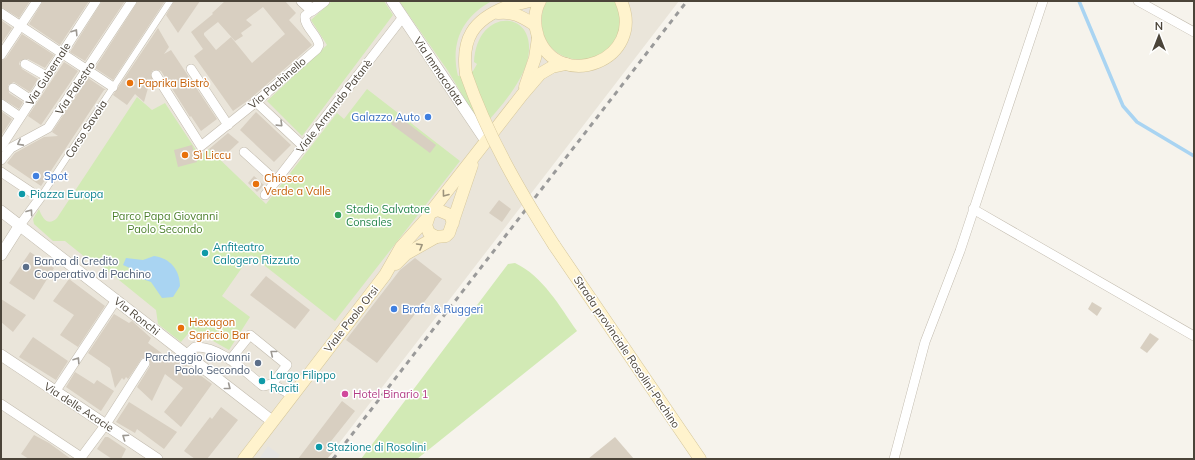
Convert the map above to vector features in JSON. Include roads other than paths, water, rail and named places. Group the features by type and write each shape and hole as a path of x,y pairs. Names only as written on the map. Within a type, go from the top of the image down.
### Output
{"main road":[{"name":"Strada provinciale Rosolini-Pachino","path":"530,1 508,6 491,14 482,20 467,38 464,51 466,74 483,120 517,186 554,245 700,459"},
{"path":"540,1 536,11 535,25 538,38 549,54 566,64 578,66 590,65 602,61 612,54 620,44 626,21 623,4"},
{"path":"491,14 510,12 519,15 535,25"},
{"path":"522,95 535,58 538,38"},
{"path":"385,275 401,247 429,215 540,74 552,67 566,64"},
{"path":"385,275 406,254 436,237 446,236 450,233 458,203 477,153"},
{"path":"429,215 443,210 450,215 453,223"},
{"path":"429,215 427,229 436,237"},
{"name":"Viale Paolo Orsi","path":"244,459 385,275"}],"street":[{"path":"1,55 37,1"},
{"name":"Via Gubernale","path":"1,147 96,1"},
{"name":"Via Palestro","path":"2,160 11,148 48,128 132,1"},
{"name":"Corso Savoia","path":"1,255 170,1"},
{"path":"302,1 312,10 324,1"},
{"name":"Via Immacolata","path":"392,1 486,141"},
{"path":"894,459 925,342 960,251 1042,1"},
{"path":"1138,1 1194,32"},
{"name":"Via Pachinello","path":"156,75 201,146 256,102 317,49 319,45 318,40 304,21 305,16 312,10"},
{"path":"1,13 88,69 113,87"},
{"name":"Viale Armando Patanè","path":"266,195 403,17"},
{"path":"25,64 46,76"},
{"path":"191,69 228,124"},
{"path":"13,88 31,100"},
{"path":"256,102 303,146"},
{"path":"1,104 20,117"},
{"path":"244,152 276,181"},
{"path":"1,172 40,198"},
{"path":"973,209 1194,336"},
{"name":"Via Ronchi","path":"1,211 272,422"},
{"path":"55,392 116,300"},
{"path":"186,354 195,347 202,347 230,360 263,386 272,384 288,365 250,335 230,360"},
{"name":"Via delle Acacie","path":"2,358 106,424 157,459"},
{"path":"1,404 80,458 106,424 145,363"},
{"path":"272,384 292,395"}],"water":[{"path":"154,256 165,259 176,270 180,280 180,286 173,297 162,298 151,282 140,278 132,269 123,265 126,258 143,260"}],"waterway":[{"path":"1079,1 1123,106 1137,122 1194,156"}],"railway":[{"path":"333,459 687,1"}],"place":[{"name":"Paprika Bistrò","path":"130,83"},
{"name":"Galazzo Auto","path":"428,117"},
{"name":"Sì Liccu","path":"185,155"},
{"name":"Spot","path":"36,176"},
{"name":"Chiosco Verde a Valle","path":"256,184"},
{"name":"Piazza Europa","path":"22,194"},
{"name":"Stadio Salvatore Consales","path":"338,215"},
{"name":"Anfiteatro Calogero Rizzuto","path":"205,253"},
{"name":"Banca di Credito Cooperativo di Pachino","path":"26,267"},
{"name":"Brafa & Ruggeri","path":"394,309"},
{"name":"Hexagon Sgriccio Bar","path":"181,328"},
{"name":"Parcheggio Giovanni Paolo Secondo","path":"258,363"},
{"name":"Largo Filippo Raciti","path":"262,381"},
{"name":"Hotel Binario 1","path":"345,394"},
{"name":"Stazione di Rosolini","path":"319,447"}],"park label":[{"name":"Parco Papa Giovanni Paolo Secondo","path":"165,222"}]}
